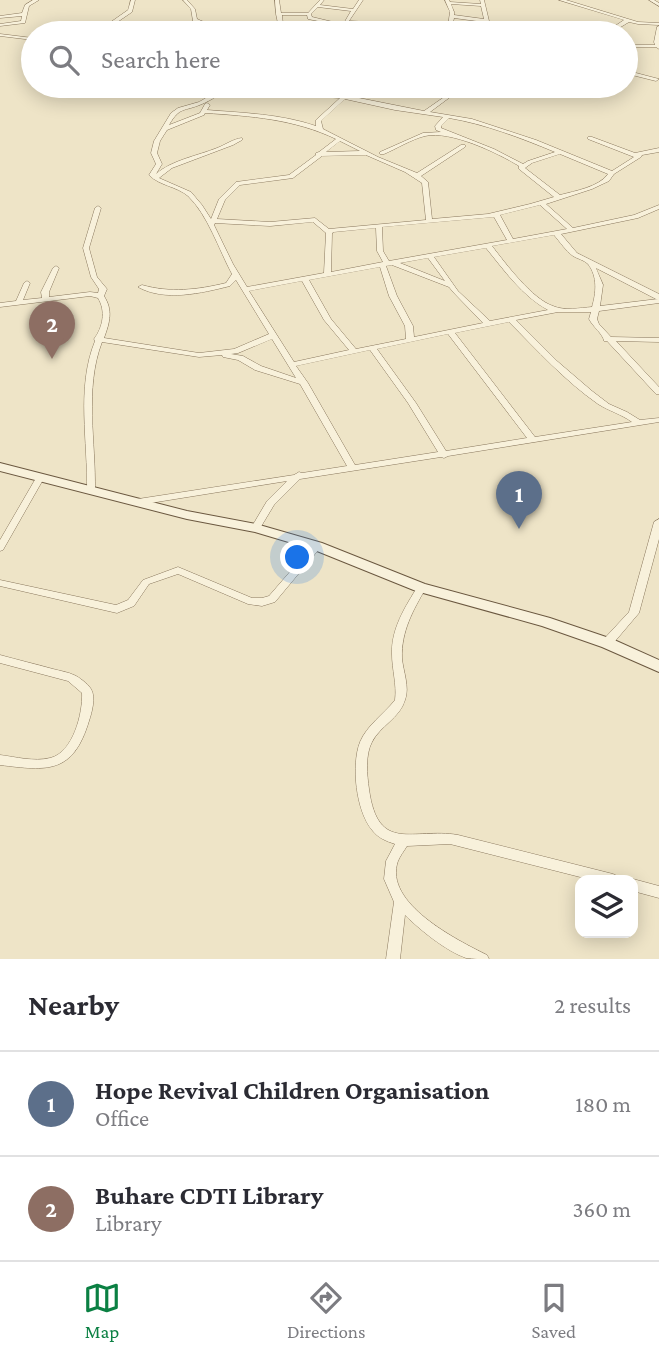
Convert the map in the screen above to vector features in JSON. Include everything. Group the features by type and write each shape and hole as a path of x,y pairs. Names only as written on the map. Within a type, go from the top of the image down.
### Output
{"main road":[{"path":"0,467 187,515 256,528 317,546 421,588 545,622 607,643 659,666"}],"street":[{"path":"23,21 27,4 37,0"},
{"path":"115,21 130,11 132,0"},
{"path":"185,0 193,9 195,20 198,21"},
{"path":"277,0 279,21"},
{"path":"278,14 309,14 321,0"},
{"path":"346,21 361,0"},
{"path":"561,0 634,21"},
{"path":"574,0 581,6"},
{"path":"651,0 659,5"},
{"path":"451,21 448,2 483,3 486,21 452,16"},
{"path":"318,6 352,10"},
{"path":"0,17 24,14"},
{"path":"309,14 312,20 318,21"},
{"path":"0,25 21,22"},
{"path":"638,22 659,25 656,39 658,47 638,46"},
{"path":"0,35 21,38"},
{"path":"640,76 657,78 651,87"},
{"path":"210,98 180,109 164,129 155,147 154,153 159,164 153,173 155,178 193,197 212,223 236,274 293,364 351,466"},
{"path":"320,130 318,121 343,98"},
{"path":"349,98 482,123 612,173"},
{"path":"426,113 447,98"},
{"path":"205,111 207,100"},
{"path":"164,129 199,116 205,111 229,111 290,121 320,130 399,165 425,182 429,221"},
{"path":"448,116 438,128 479,147 497,150 523,166"},
{"path":"382,153 425,134 452,134"},
{"path":"590,138 639,156"},
{"path":"155,178 164,168 204,157 240,139"},
{"path":"212,223 222,200 238,183 291,177 338,140"},
{"path":"417,176 463,146"},
{"path":"329,233 338,229 496,214 541,203 600,184 639,156 659,150"},
{"path":"317,154 365,151 382,153 394,158 399,165"},
{"path":"523,166 559,152"},
{"path":"523,166 522,171 558,197"},
{"path":"541,203 572,230"},
{"path":"247,289 489,247 636,217 659,207"},
{"path":"98,208 86,248 94,277 103,289 100,296"},
{"path":"496,214 511,242"},
{"path":"212,223 270,224 316,220 329,233 327,273"},
{"path":"379,226 379,245 393,296 409,326 410,340"},
{"path":"556,233 567,248 659,299"},
{"path":"489,247 529,291 543,304 556,310"},
{"path":"430,256 450,285 489,324"},
{"path":"590,262 601,284 602,293 593,319 607,338 659,392"},
{"path":"386,265 450,285"},
{"path":"46,299 45,292 56,268"},
{"path":"142,287 164,293 222,287 229,284 236,274"},
{"path":"304,278 328,320 355,352"},
{"path":"19,302 27,283"},
{"path":"0,305 90,294 100,296 108,307 91,365 88,390 91,491"},
{"path":"293,364 556,310 659,299"},
{"path":"511,320 569,377 601,402 627,412 639,424"},
{"path":"450,332 533,440"},
{"path":"98,339 182,354 218,354 235,351 274,335"},
{"path":"607,338 659,340"},
{"path":"372,348 412,403 444,454"},
{"path":"218,354 240,358 258,368 304,383"},
{"path":"138,502 351,466 659,420"},
{"path":"256,528 270,503 300,475"},
{"path":"0,548 40,478"},
{"path":"607,643 634,612 659,522"},
{"path":"0,583 117,609 131,603 146,582 177,570 251,601 262,602 272,599 317,546"},
{"path":"421,588 405,615 399,636 397,654 400,701 366,742 362,762 364,789 372,822 384,834 403,842 425,838 454,838 593,875"},
{"path":"0,659 71,678 87,691 89,702 72,750 65,758 37,764 0,760"},
{"path":"403,842 391,859 388,875 391,888 400,903 460,950 482,959"},
{"path":"638,886 659,892"},
{"path":"393,959 400,903"}],"place":[{"name":"Buhare CDTI Library","path":"52,359"},
{"name":"Hope Revival Children Organisation","path":"519,529"}]}
